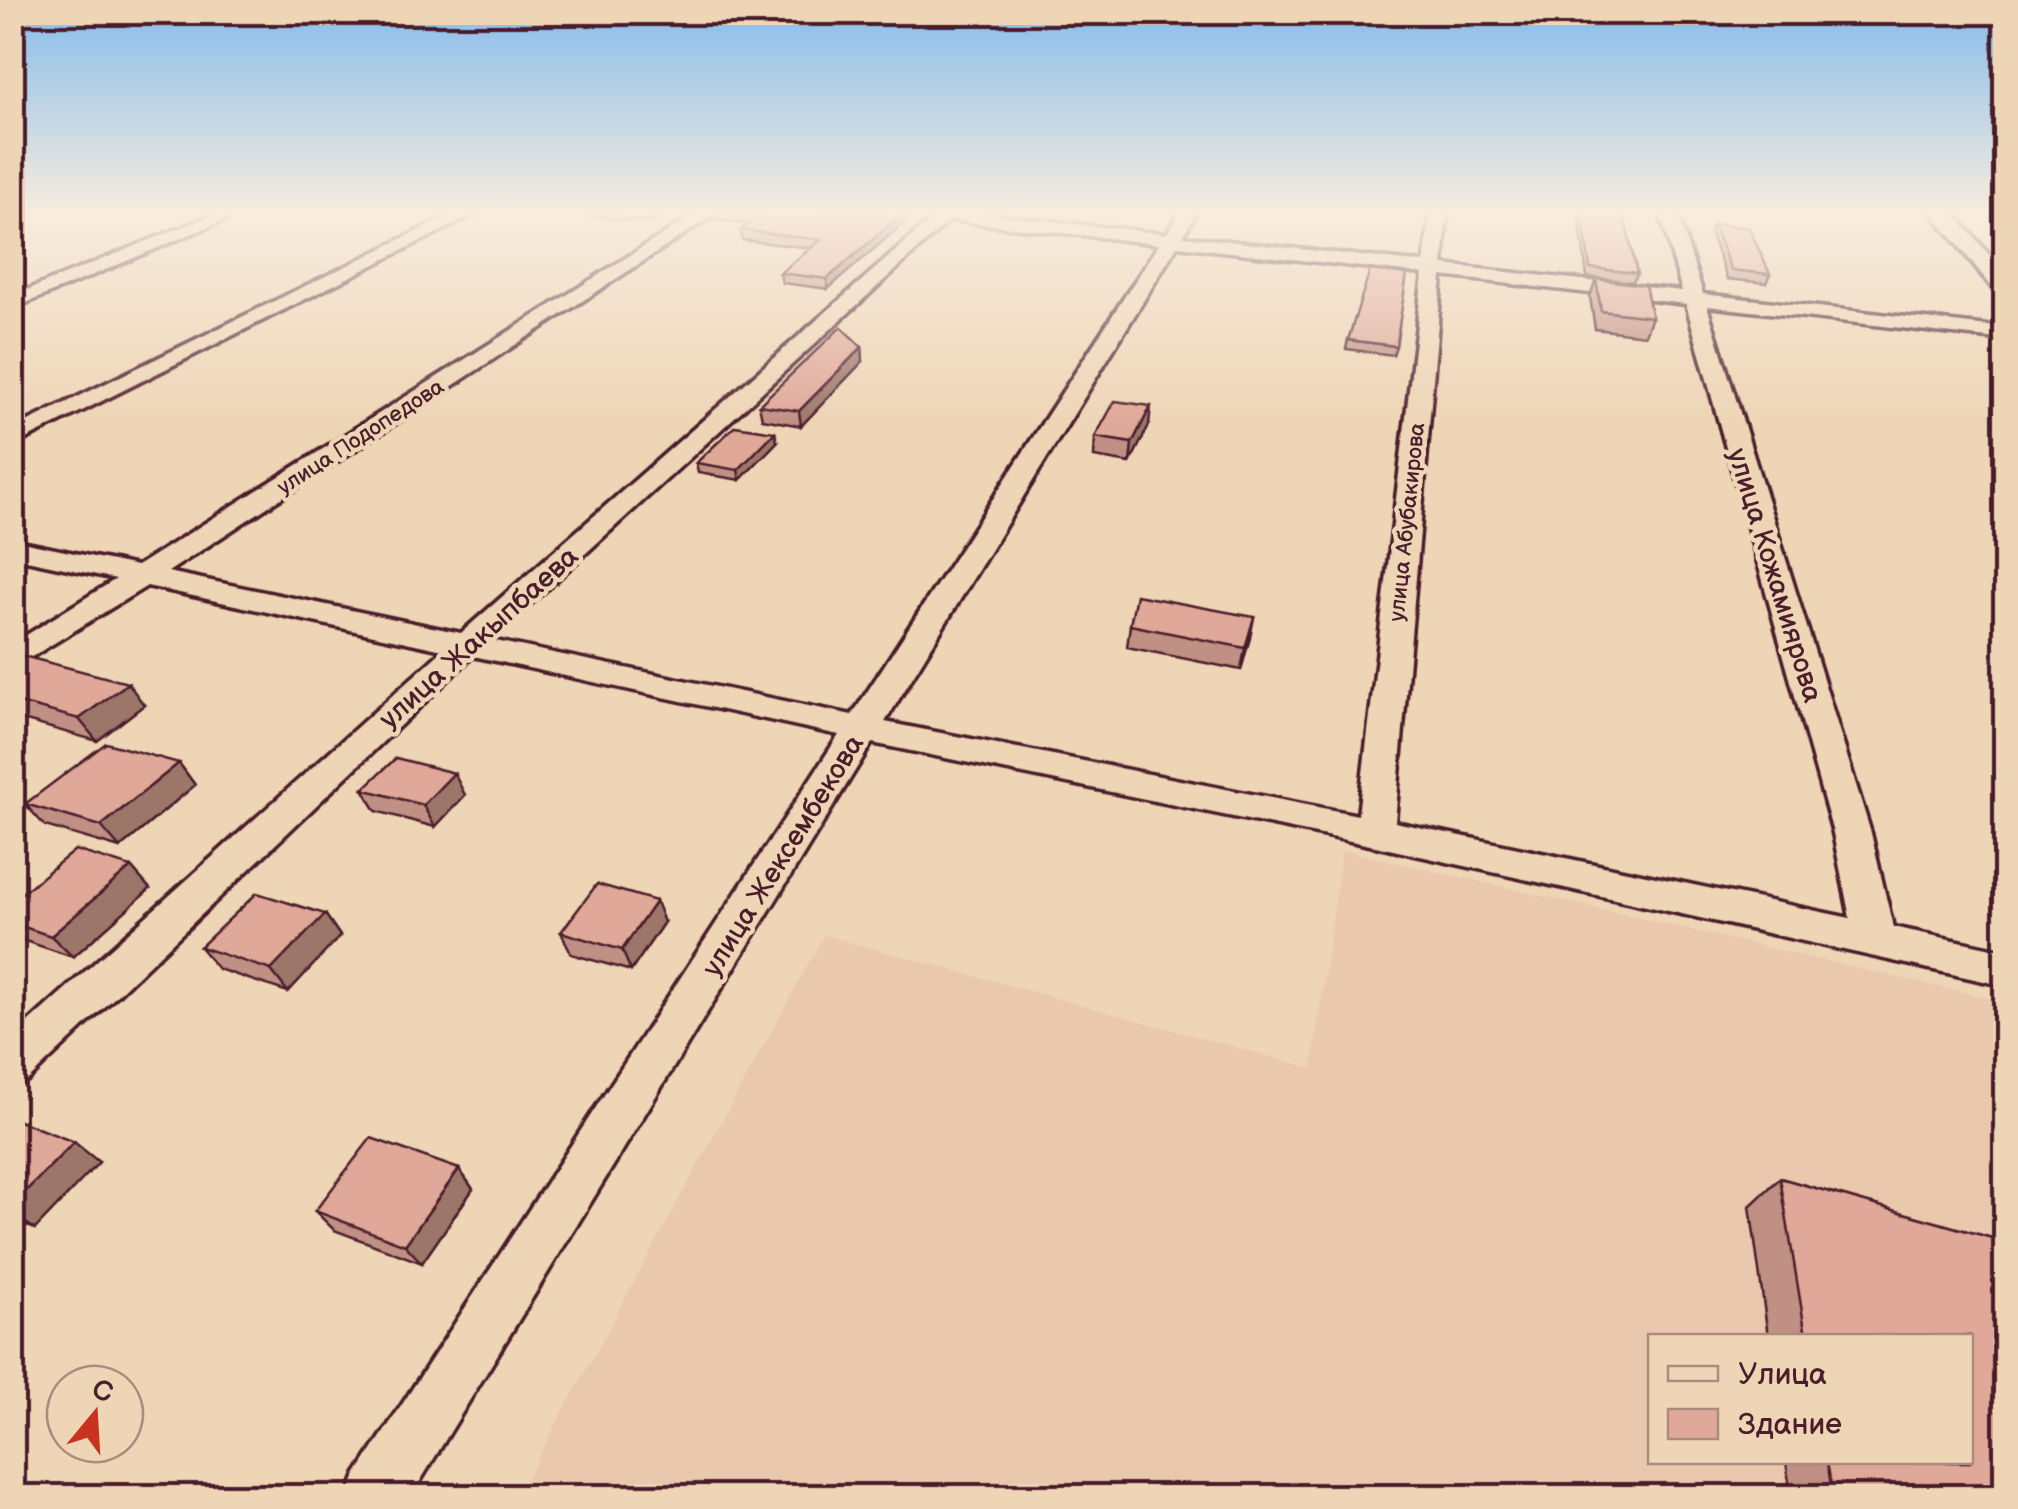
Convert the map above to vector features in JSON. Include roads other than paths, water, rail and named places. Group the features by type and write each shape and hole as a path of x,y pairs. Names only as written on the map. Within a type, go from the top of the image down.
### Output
{"street":[{"path":"12,303 60,283"},
{"path":"12,439 326,283"},
{"name":"улица Подопедова","path":"12,659 598,283"},
{"name":"улица Жакыпбаева","path":"12,1066 469,643 869,283"},
{"name":"улица Жексембекова","path":"377,1496 1144,283"},
{"name":"улица Абубакирова","path":"1375,832 1429,283"},
{"path":"1557,283 2006,334"},
{"name":"улица Кожамиярова","path":"1689,283 1852,833 1876,940"},
{"path":"12,548 862,729 1375,832 2006,970"}]}
